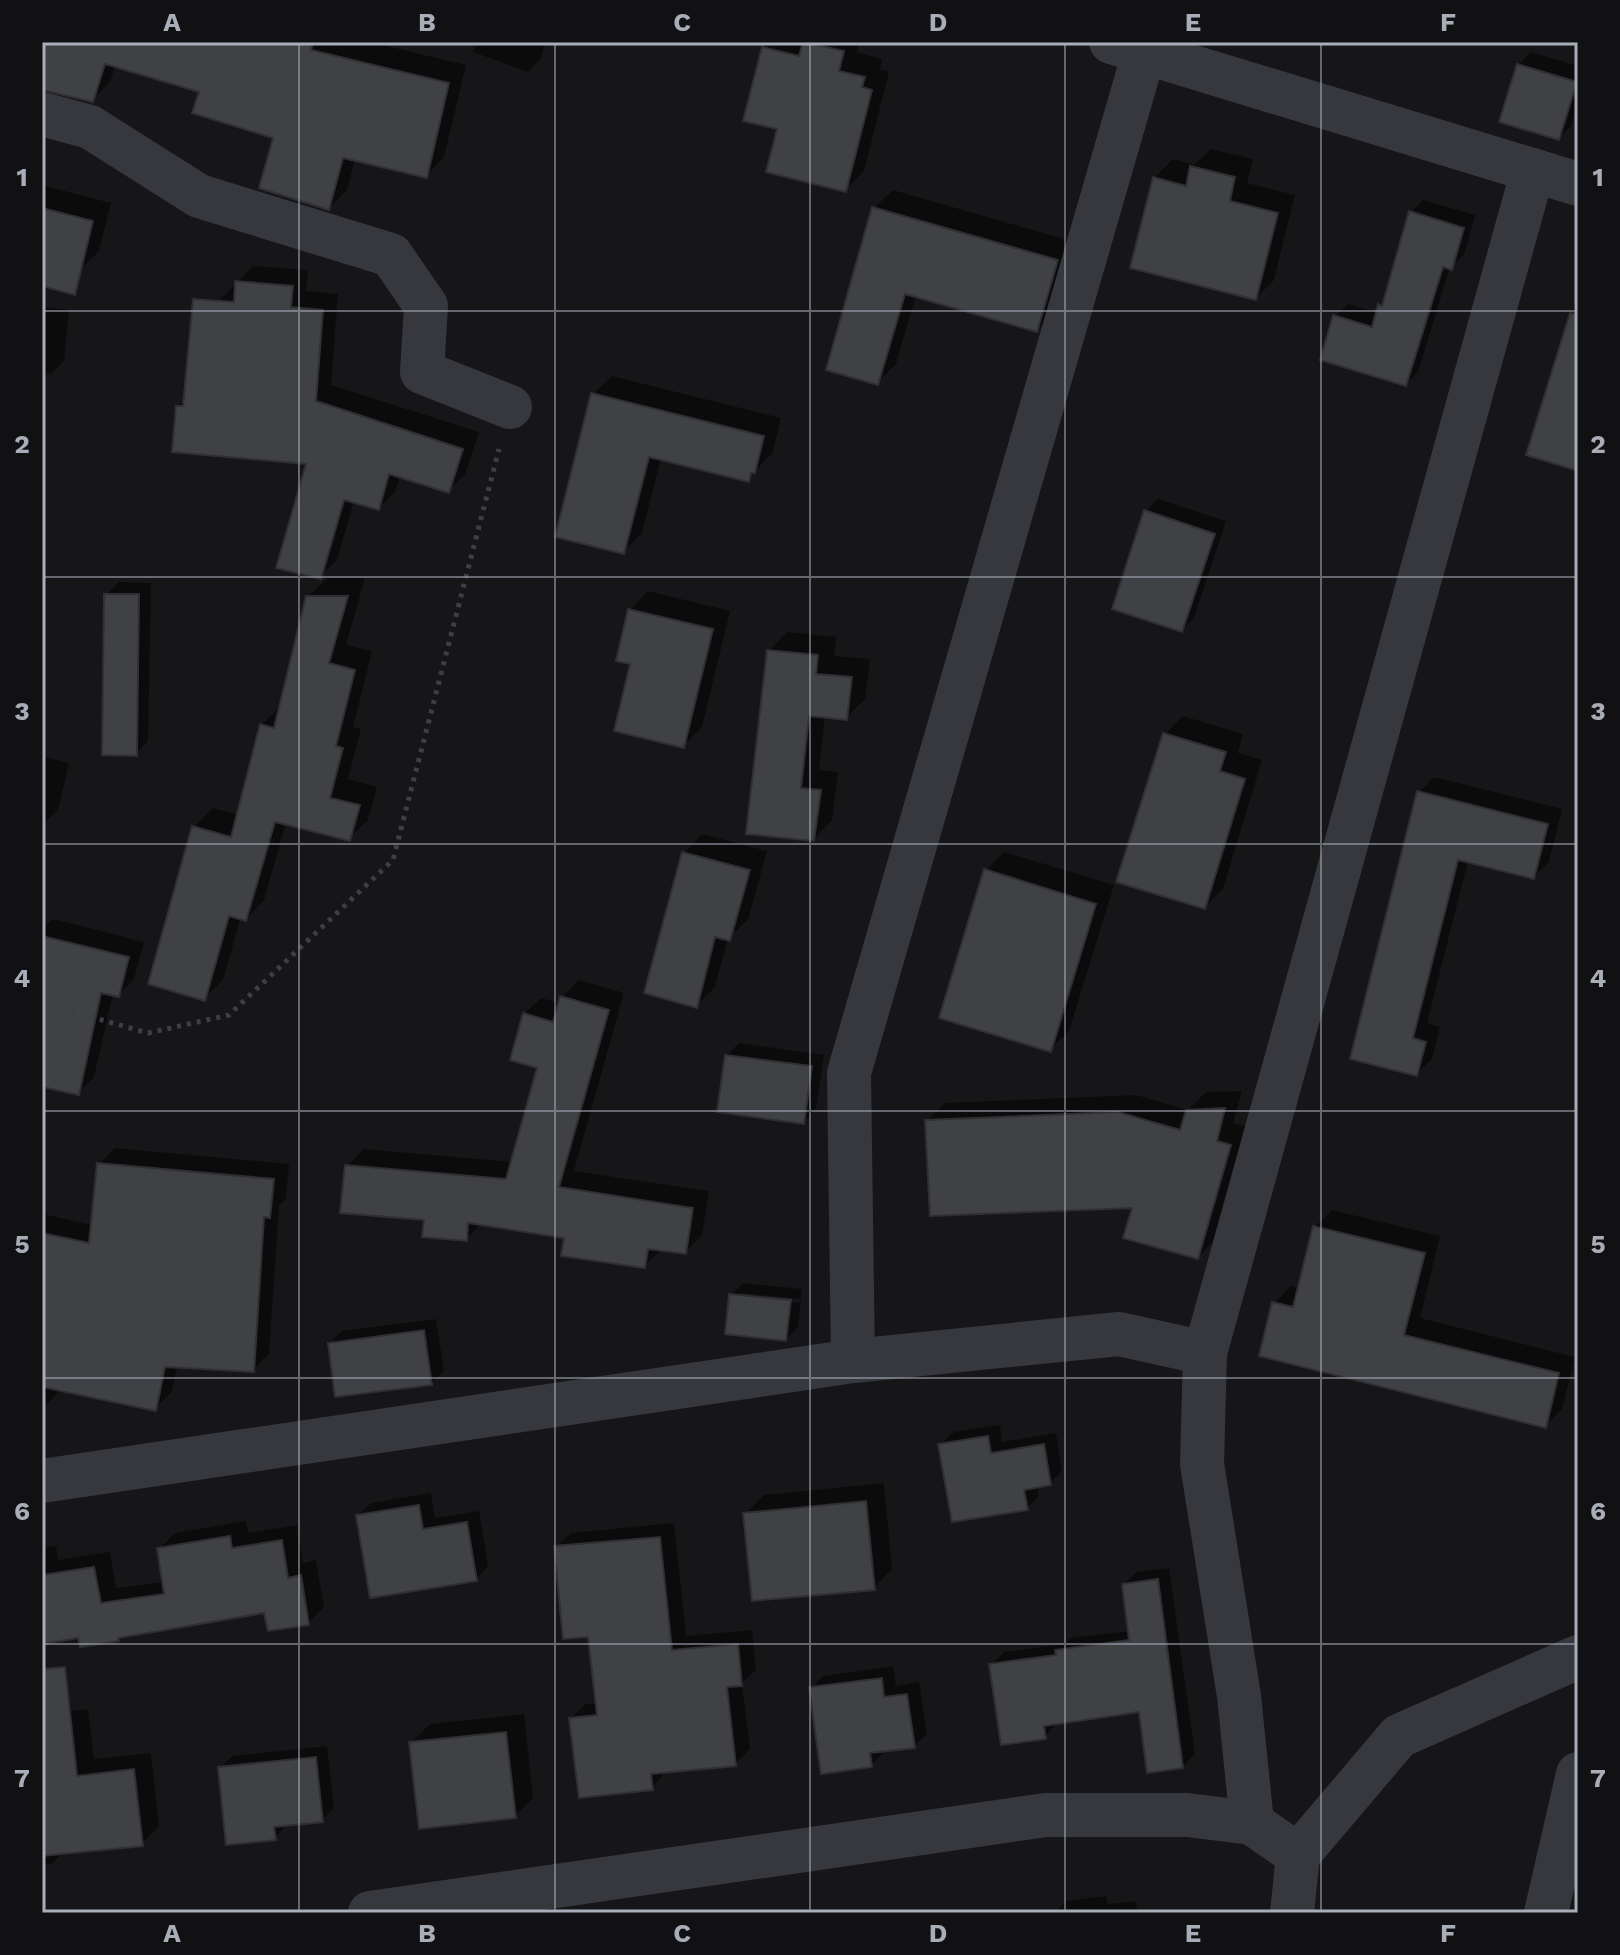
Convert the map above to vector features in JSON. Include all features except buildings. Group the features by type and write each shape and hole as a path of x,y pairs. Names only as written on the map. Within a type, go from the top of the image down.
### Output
{"street":[{"path":"853,1361 849,1073 1128,47 1578,184"},
{"path":"42,114 90,127 199,196 391,255 426,306 422,372 510,407"},
{"path":"1252,1823 1239,1696 1202,1464 1205,1353 1533,170"},
{"path":"42,1481 853,1361 1119,1334 1205,1353"},
{"path":"1292,1913 1298,1855 1399,1736 1578,1657"},
{"path":"1546,1913 1578,1774"},
{"path":"370,1913 1046,1815 1187,1815 1252,1823 1298,1855"}],"path":[{"path":"42,1003 148,1033 229,1015 393,860 510,407"}]}
